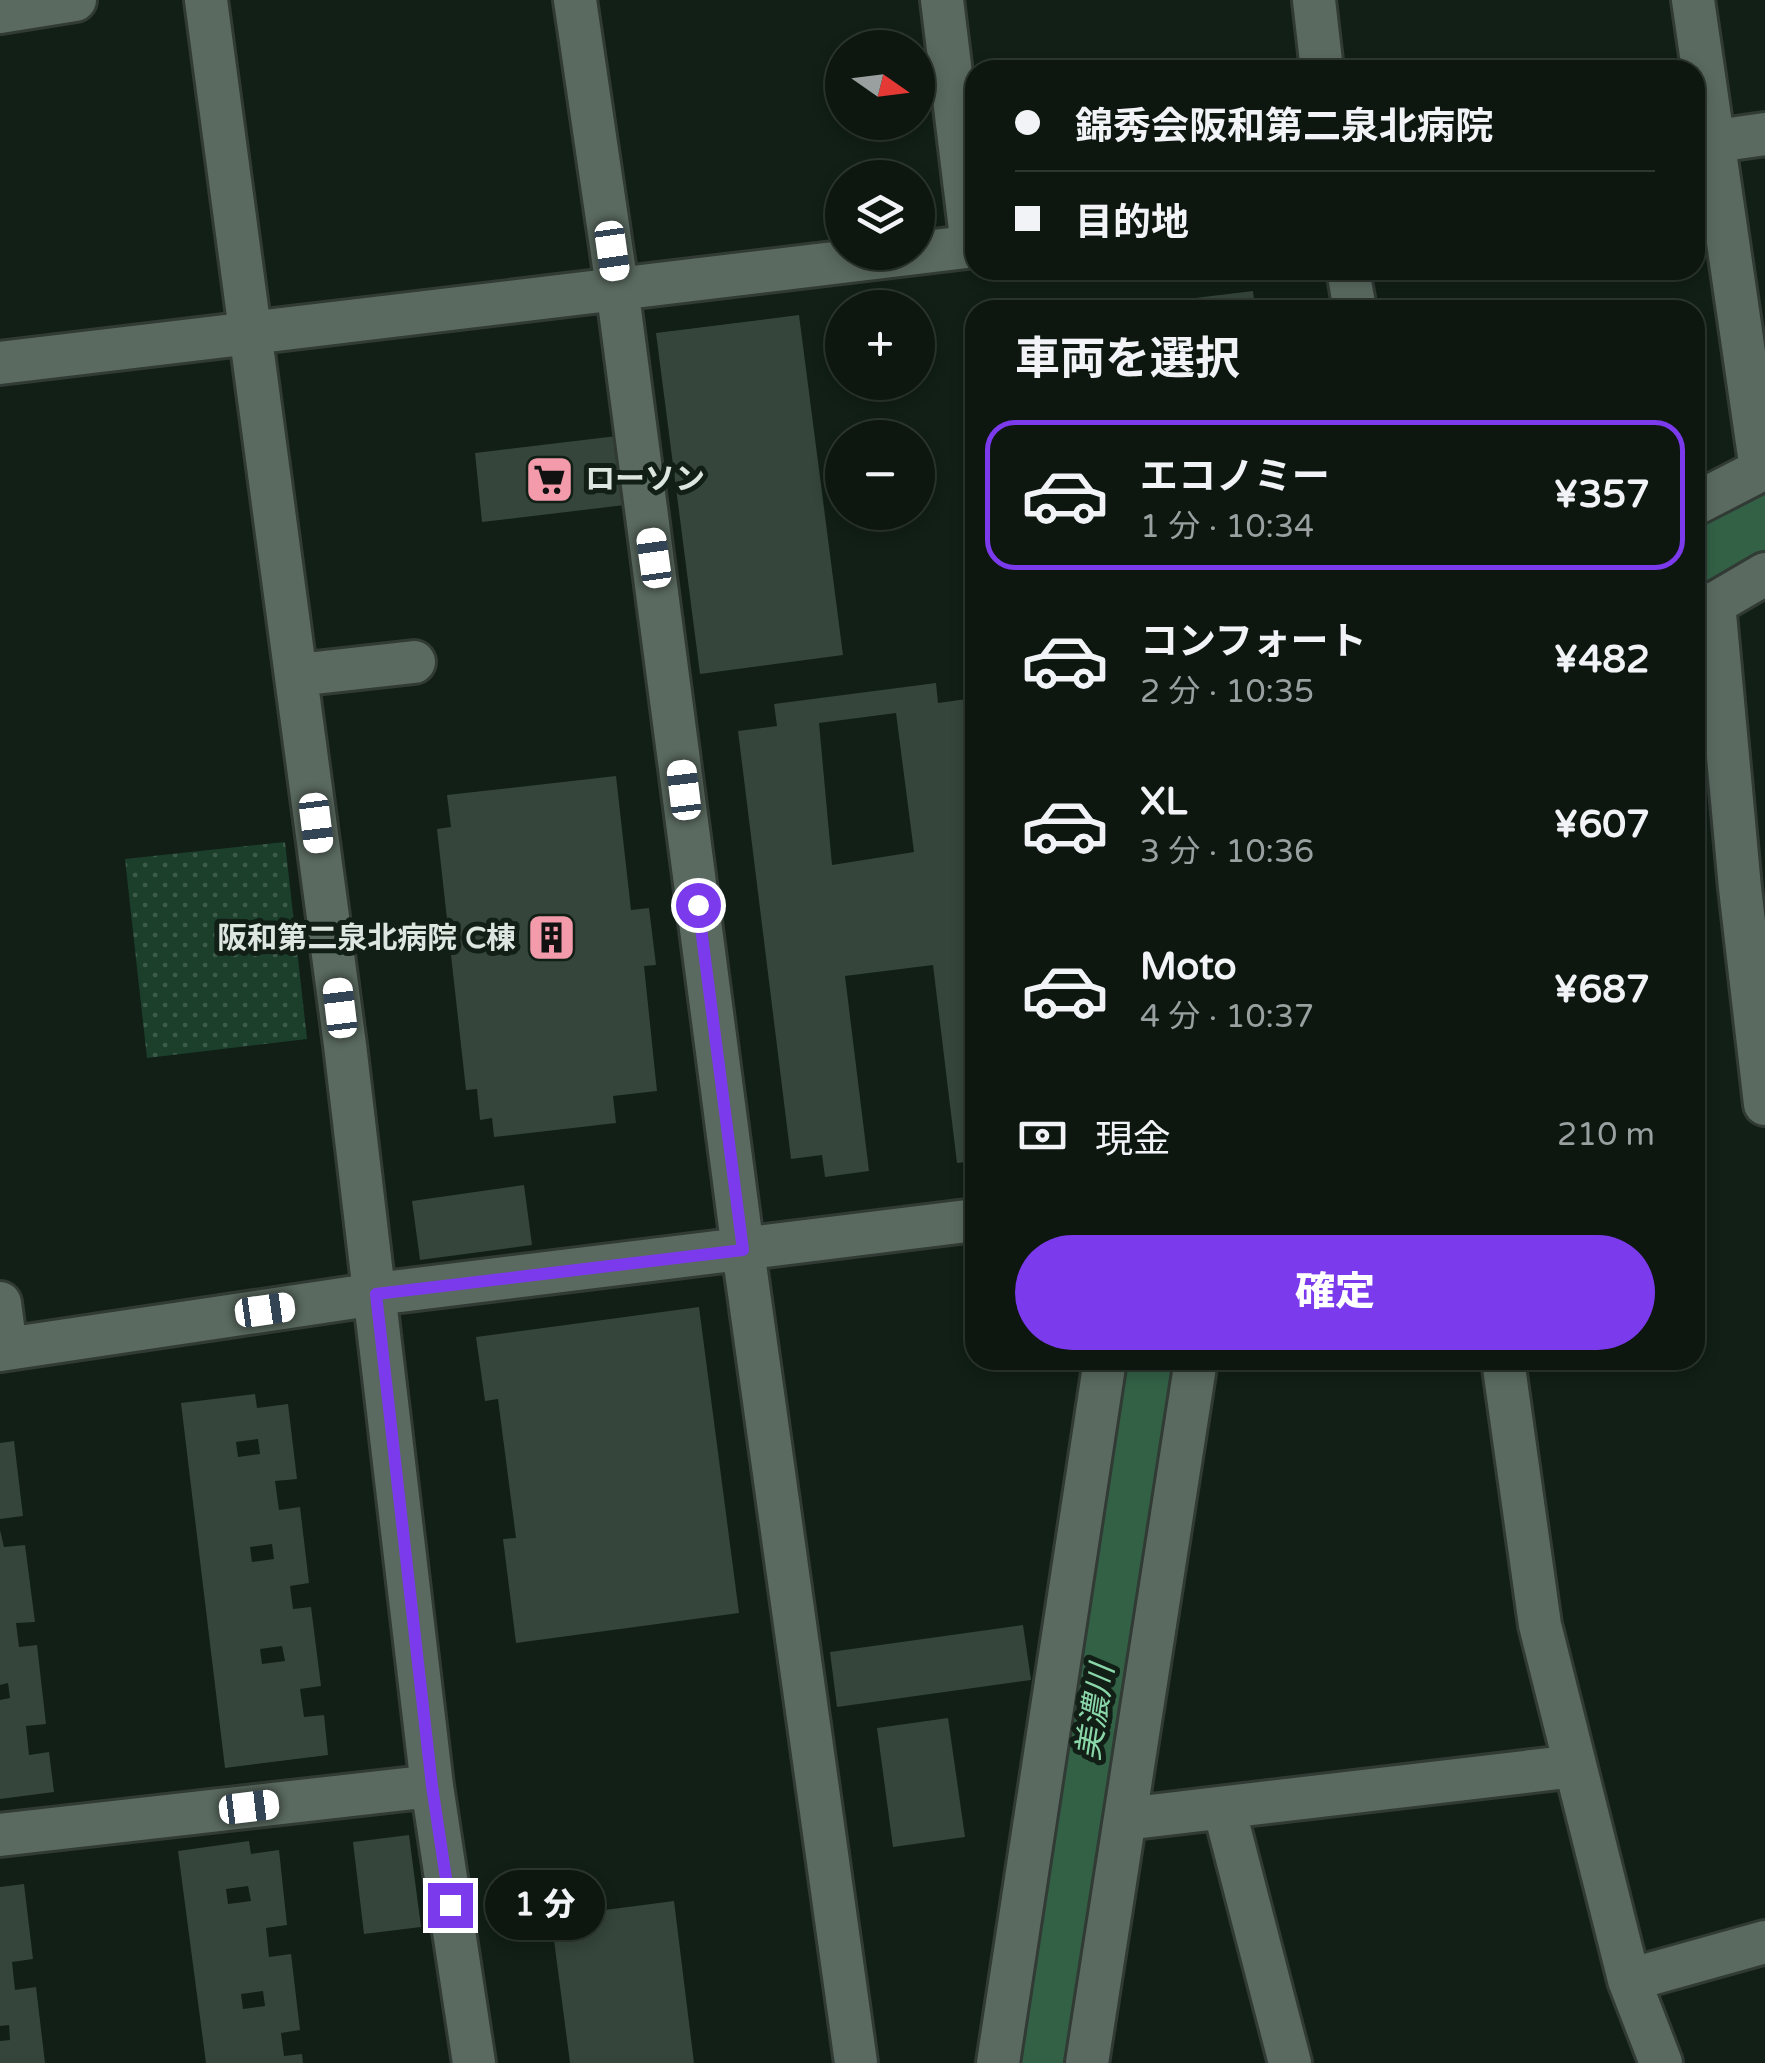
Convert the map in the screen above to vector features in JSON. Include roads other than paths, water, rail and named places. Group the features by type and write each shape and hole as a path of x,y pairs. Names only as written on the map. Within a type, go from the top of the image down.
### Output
{"street":[{"path":"0,12 76,0"},
{"path":"206,0 376,1294 432,1786 474,2063"},
{"path":"575,0 618,287 743,1250 856,2063"},
{"path":"942,0 965,177"},
{"path":"1314,0 1321,60"},
{"path":"1692,0 1697,60"},
{"path":"1705,142 1765,134"},
{"path":"1705,153 1763,469 1705,499"},
{"path":"0,363 965,247"},
{"path":"1705,608 1765,574"},
{"path":"1705,615 1752,889 1765,1104"},
{"path":"296,675 414,662"},
{"path":"0,1302 3,1350 376,1294 965,1221"},
{"path":"998,2063 1103,1370"},
{"path":"1087,2063 1194,1370"},
{"path":"1504,1370 1540,1625 1630,1980 1661,2063"},
{"path":"1125,1819 1576,1766"},
{"path":"0,1835 432,1786"},
{"path":"1224,1808 1290,2063"},
{"path":"1630,1980 1765,1942"}],"waterway":[{"name":"美濃川","path":"1705,558 1765,525"},
{"name":"美濃川","path":"1042,2063 1146,1370"}],"place":[{"name":"ローソン","path":"550,479"},
{"name":"阪和第二泉北病院 C棟","path":"551,938"}]}
